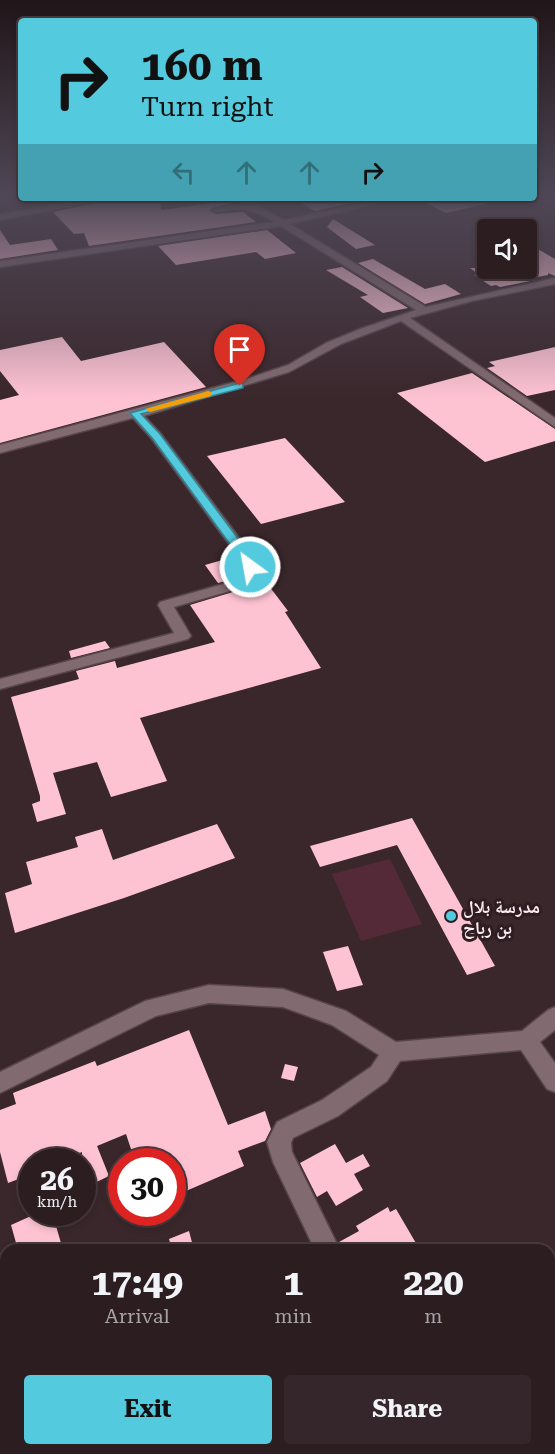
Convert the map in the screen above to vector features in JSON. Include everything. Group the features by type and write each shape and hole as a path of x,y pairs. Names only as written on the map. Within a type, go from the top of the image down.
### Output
{"street":[{"path":"347,263 424,310"},
{"path":"0,449 240,386 301,365 335,343 424,310 501,290 555,281"},
{"path":"403,318 555,423"},
{"path":"0,684 183,636 165,605 256,579 244,554 156,436 135,413"},
{"path":"0,1083 152,1008 210,994 283,998 339,1018 394,1052 526,1040 555,1017"},
{"path":"526,1040 555,1082"},
{"path":"325,1244 281,1154 279,1142 285,1130 330,1108 379,1074 394,1052"}],"shaded area":[{"path":"390,859 422,924 361,941 332,874"}],"building":[{"path":"358,263 380,263 425,289 445,284 461,294 425,304"},
{"path":"537,263 555,263 555,276 548,273 548,275 537,277 537,268 540,268 537,267"},
{"path":"342,267 408,308 383,313 360,297 368,295 326,270"},
{"path":"480,279 535,280 500,287 491,286"},
{"path":"62,337 81,361 164,342 206,387 0,443 0,400 19,395 0,371 0,350"},
{"path":"555,347 555,390 527,396 487,368 495,366 489,362"},
{"path":"472,373 555,429 555,441 485,462 397,393"},
{"path":"285,438 345,502 261,524 207,456"},
{"path":"233,557 245,576 218,583 205,565"},
{"path":"266,582 288,611 285,612 321,668 140,718 167,781 111,797 97,762 53,773 66,814 37,822 32,804 40,801 40,796 11,697 79,679 76,671 115,661 117,668 215,642 190,605"},
{"path":"105,641 110,648 71,658 69,651"},
{"name":"مدرسة بلال بن رباح","path":"412,818 495,966 467,975 397,845 320,867 310,846"},
{"path":"217,824 235,858 124,898 15,933 5,893 32,884 26,862 78,847 75,837 102,829 113,860"},
{"path":"348,946 363,985 337,991 323,952"},
{"path":"189,1030 228,1125 265,1111 271,1129 265,1141 238,1151 244,1166 186,1191 186,1148 131,1148 126,1134 97,1146 108,1176 96,1182 96,1148 18,1148 18,1179 8,1183 0,1152 0,1110 16,1104 13,1093 95,1061 97,1066"},
{"path":"285,1064 298,1067 294,1081 281,1078"},
{"path":"335,1144 346,1163 363,1154 370,1166 354,1174 363,1190 336,1206 327,1191 317,1197 300,1163"},
{"path":"388,1207 390,1212 396,1209 416,1244 340,1244 339,1242 359,1231 356,1226"},
{"path":"18,1222 18,1226 56,1226 61,1244 16,1244 11,1225"},
{"path":"189,1231 192,1244 170,1244 169,1239"}],"slow traffic":[{"path":"150,409 208,394"}],"place":[{"name":"مدرسة بلال بن رباح","path":"451,916"}],"route":[{"path":"240,386 135,413 156,436 244,554 250,567"}]}
